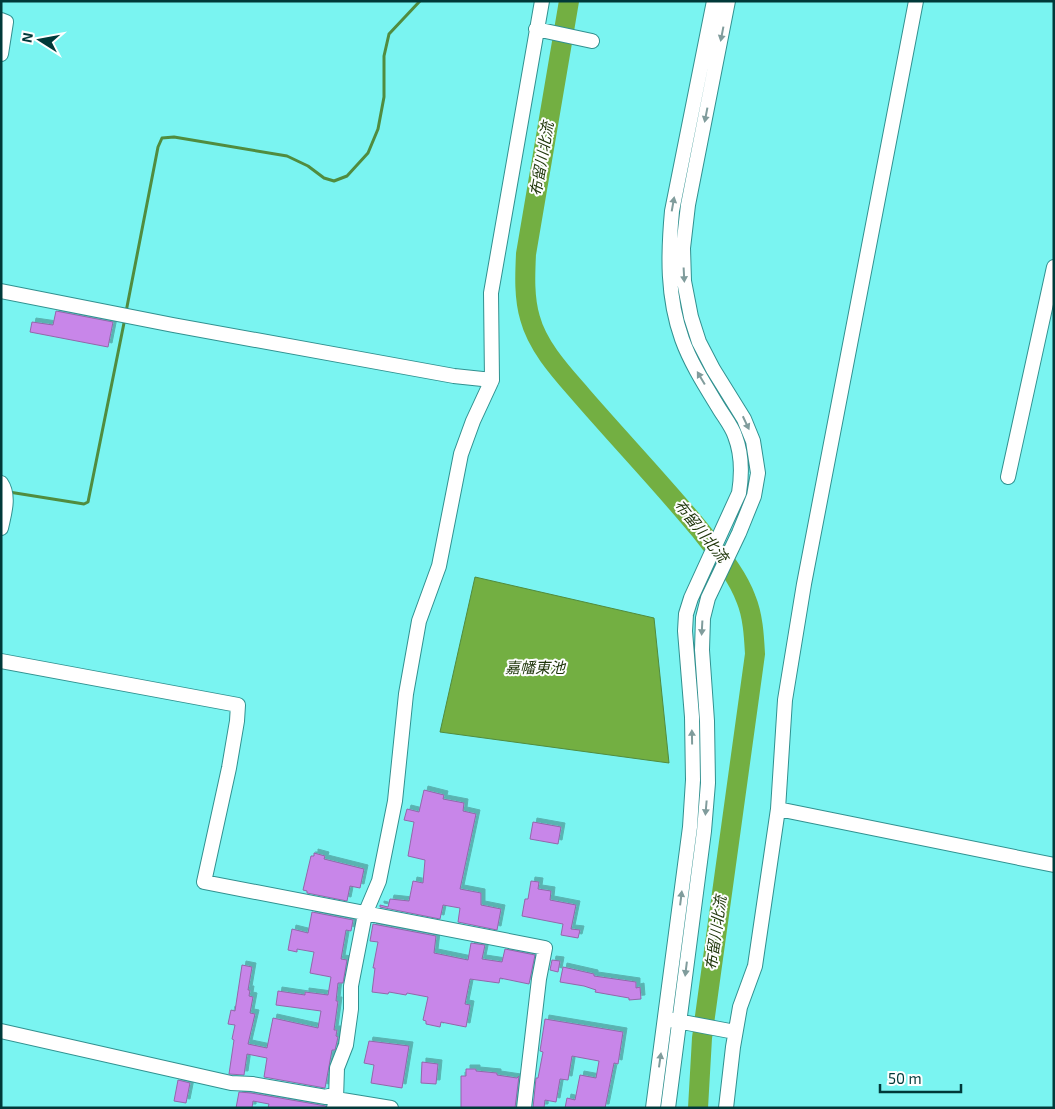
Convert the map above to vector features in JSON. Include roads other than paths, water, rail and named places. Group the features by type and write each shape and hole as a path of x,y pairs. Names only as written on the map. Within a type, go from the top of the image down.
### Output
{"street":[{"path":"335,1100 337,1068 346,1045 351,1009 351,986 364,914 379,881 393,810 404,730 406,694 420,621 439,566 461,454 473,421 492,380 490,293 541,30 542,1"},
{"path":"653,1108 690,827 692,717 686,648 686,614 704,568 728,519 739,492 742,477 735,436 693,364 682,340 675,317 668,274 668,246 672,211 714,1"},
{"path":"668,1108 684,1023 708,783 702,626 708,598 739,533 754,496 758,473 753,441 744,419 713,369 699,342 691,317 684,281 683,248 688,205 728,1"},
{"path":"726,1108 733,1031 755,966 778,808 784,700 916,1"},
{"path":"1,20 6,22 1,54"},
{"path":"541,30 592,41"},
{"path":"1008,477 1054,267"},
{"path":"1,291 173,325 454,376 492,380"},
{"path":"1,483 6,495 1,528"},
{"path":"1,661 238,705 229,768 204,882 545,948 539,979 524,1108"},
{"path":"778,808 1054,865"},
{"path":"665,1019 733,1031"},
{"path":"1,1031 231,1083 252,1084 335,1100 392,1108"}],"water":[{"name":"嘉幡東池","path":"475,577 654,618 669,763 440,732"}],"waterway":[{"path":"126,312 158,147 162,138 174,137 287,156 308,166 324,178 334,181 347,176 368,153 378,129 384,97 384,56 389,34 420,1"},
{"name":"布留川北流","path":"569,1 526,254 525,278 530,318 539,340 559,370 686,513 726,563 742,589 753,626 755,654 702,1038 698,1108"},
{"path":"9,492 84,504 88,502 125,318"}]}
